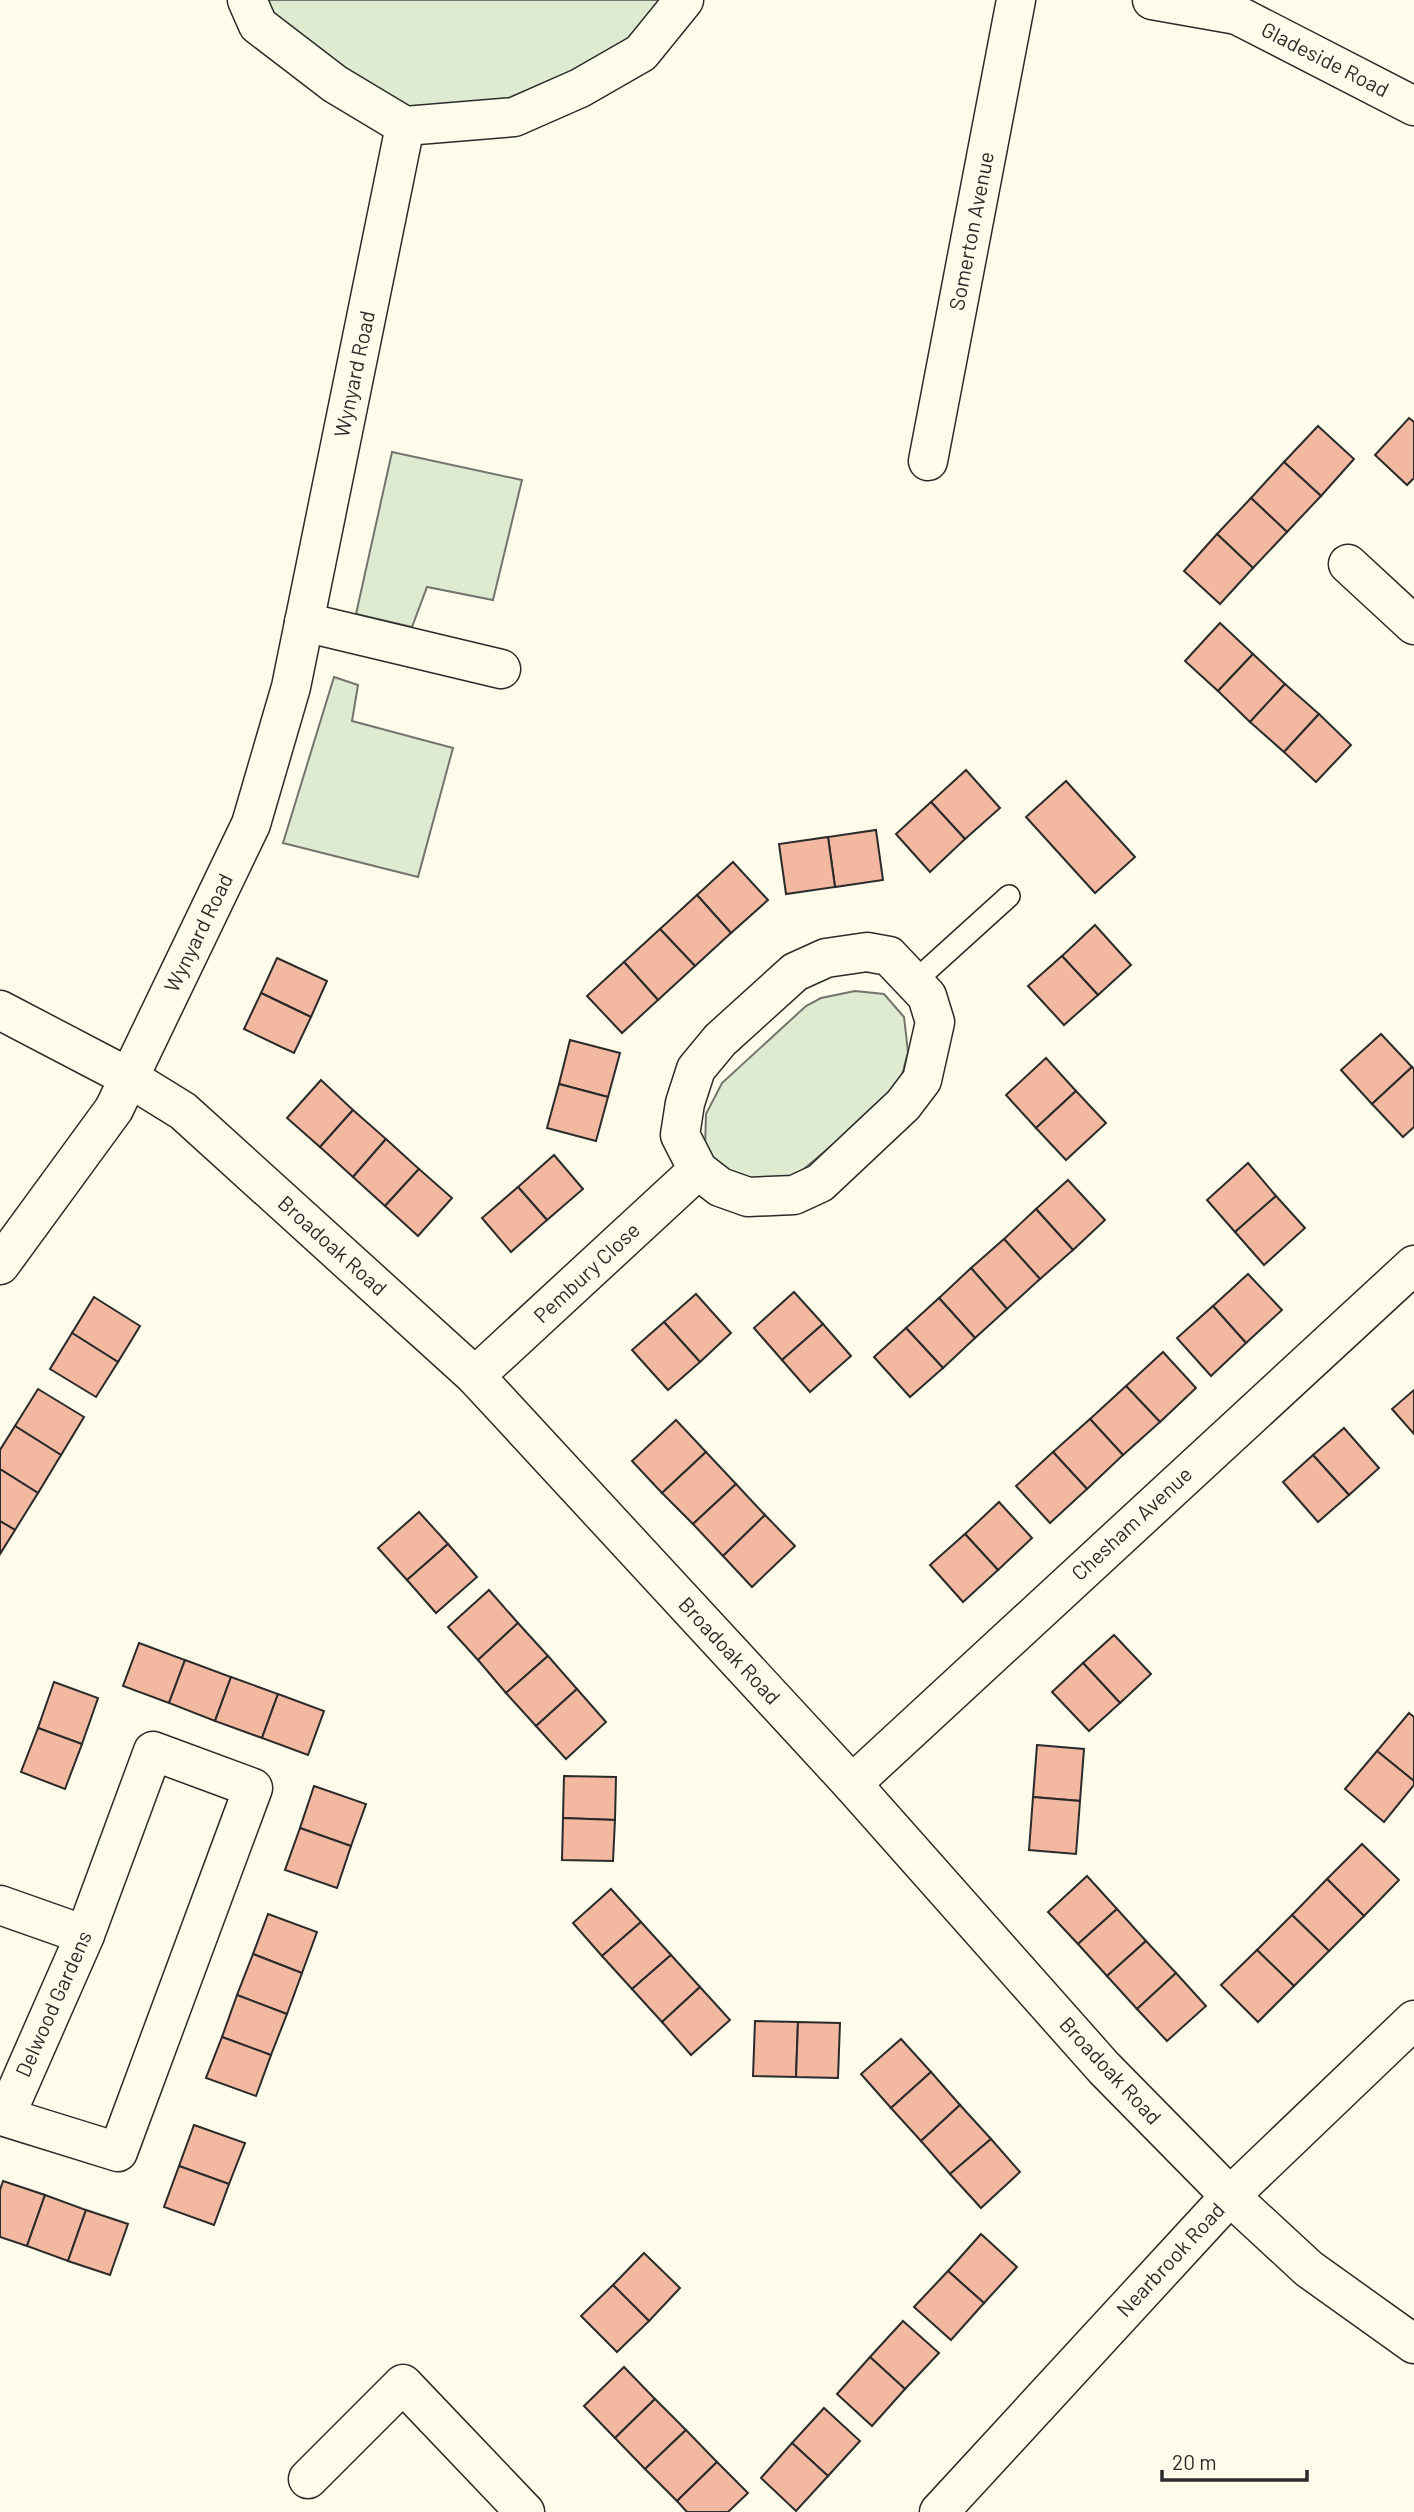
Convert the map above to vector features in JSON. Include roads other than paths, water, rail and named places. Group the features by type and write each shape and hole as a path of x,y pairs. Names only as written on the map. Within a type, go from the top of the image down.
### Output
{"street":[{"path":"247,0 258,25 335,84 405,126 514,117 580,88 641,53 684,0"},
{"name":"Somerton Avenue","path":"928,461 1016,0"},
{"name":"Gladeside Road","path":"1152,0 1238,7 1414,106"},
{"name":"Wynyard Road","path":"0,1265 114,1109 251,824 291,687 405,126"},
{"path":"1348,564 1414,625"},
{"path":"304,622 501,669"},
{"path":"867,952 889,956 927,996 935,1022 922,1080 903,1105 820,1183 794,1195 748,1197 720,1187 698,1170 680,1135 685,1103 696,1069 720,1040 795,972 826,958 867,952"},
{"name":"Broadoak Road","path":"0,1010 128,1077 183,1111 475,1376 852,1784 1104,2068 1230,2196 1308,2269 1414,2344"},
{"name":"Pembury Close","path":"475,1376 698,1170"},
{"name":"Chesham Avenue","path":"852,1784 1414,1265"},
{"name":"Delwood Gardens","path":"153,1751 253,1788 118,2152 5,2117 85,1936 153,1751"},
{"path":"0,1905 85,1936"},
{"name":"Nearbrook Road","path":"939,2512 1230,2196 1414,2020"},
{"path":"308,2479 403,2384 525,2512"}],"lane":[{"path":"914,982 1009,896"}]}
